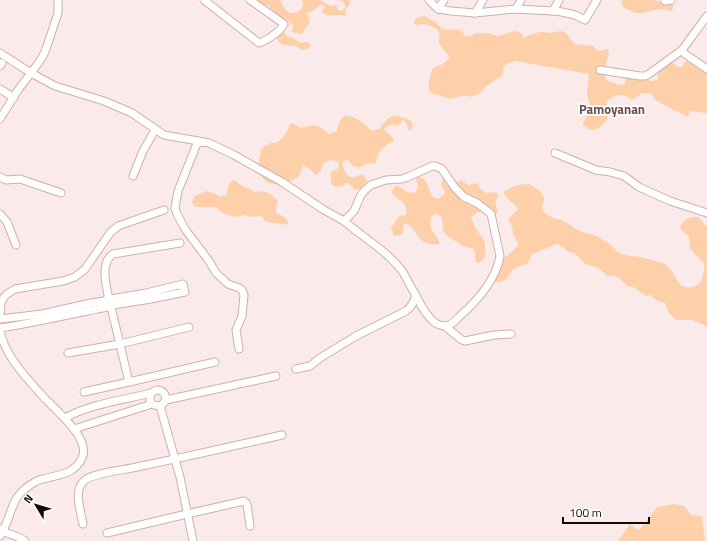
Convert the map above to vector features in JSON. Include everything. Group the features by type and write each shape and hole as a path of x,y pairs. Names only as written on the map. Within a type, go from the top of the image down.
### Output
{"street":[{"path":"0,119 46,49 58,13 58,0"},
{"path":"204,0 258,42 264,42 282,28 284,24 250,0"},
{"path":"429,0 438,9 451,11 475,13 516,9 553,11 575,15 585,20 597,0"},
{"path":"438,9 444,0"},
{"path":"475,13 483,0"},
{"path":"516,9 521,0"},
{"path":"553,11 559,0"},
{"path":"664,0 671,0"},
{"path":"600,70 645,76 649,74 682,50 707,16"},
{"path":"682,50 685,54 707,69"},
{"path":"0,54 55,86 104,101 132,112 164,135 210,143 282,182 324,210 344,221 378,246 403,272 421,306 429,317 434,322 445,326 462,340 465,341 494,335 510,334"},
{"path":"0,89 14,98"},
{"path":"133,176 143,151 155,130"},
{"path":"198,141 178,191 175,208 185,229 209,260 216,273 228,284 242,290 244,295 242,316 236,330 239,349"},
{"path":"555,153 596,170 624,176 639,187 670,201 707,213"},
{"path":"344,221 354,211 361,195 371,185 386,180 408,178 432,166 442,169 464,197 477,203 490,212 500,256 495,272 486,289 470,308 451,325 445,326"},
{"path":"0,177 6,180 20,179 61,193"},
{"path":"0,315 1,303 4,297 8,294 15,290 63,281 75,277 85,269 110,232 118,226 164,210"},
{"path":"0,214 6,222 16,246"},
{"path":"129,382 104,278 108,259 113,254 180,243"},
{"path":"296,368 310,366 320,358 356,336 406,311 410,308 416,294"},
{"path":"25,541 20,537 1,532 14,503 21,492 37,480 67,473 77,467 82,457 83,448 74,429 65,418 40,394 4,346 0,328 25,325 76,310 156,295"},
{"path":"0,319 42,314 55,315"},
{"path":"23,317 25,325"},
{"path":"68,353 120,344 189,327"},
{"path":"84,392 215,362"},
{"path":"74,429 163,404 166,400 276,376"},
{"path":"65,418 74,412 151,393 156,390 161,391 165,395 166,400"},
{"path":"151,393 150,398 156,405 175,459 193,541"},
{"path":"83,524 78,489 88,478 282,435"},
{"path":"107,533 244,501 247,504 250,526"}],"shaded area":[{"path":"255,0 279,0 287,11 292,13 301,9 303,6 302,0 320,0 332,6 337,5 338,10 341,11 345,8 345,4 338,0 349,0 350,5 345,9 347,15 331,16 322,13 325,7 321,4 312,12 307,13 310,22 301,34 292,32 293,25 287,20 283,24 283,29 287,35 297,41 307,42 311,45 308,49 302,50 296,46 283,45 279,42 274,33 280,23 280,19 269,7 269,5 264,5 261,9"},
{"path":"622,0 655,0 663,4 674,4 672,11 659,9 636,13 624,8 621,3"},
{"path":"424,16 436,22 442,29 461,30 465,36 470,36 476,33 489,33 497,36 515,31 521,33 523,37 525,37 539,32 549,33 561,31 566,33 575,44 593,46 598,51 608,50 609,53 605,68 605,79 621,85 625,84 626,75 647,78 650,81 658,79 659,62 668,60 678,67 682,67 687,61 690,60 696,62 707,67 707,113 690,111 688,117 654,99 652,94 642,93 632,100 621,95 608,100 606,104 608,118 597,129 591,130 583,125 591,107 587,94 589,74 515,61 504,66 503,74 487,85 480,93 471,97 464,95 450,99 430,92 429,89 430,77 433,68 441,65 450,58 440,44 440,34 436,28 424,24 414,24 414,21 417,18"},
{"path":"345,116 356,118 372,131 379,129 387,119 393,116 405,118 413,125 409,131 405,121 401,120 399,125 396,126 393,124 385,128 384,130 395,140 382,149 378,155 376,163 356,167 353,166 347,159 342,163 346,173 350,177 363,175 367,181 364,187 355,190 348,183 345,183 344,186 337,187 331,184 330,174 339,165 339,163 333,160 324,163 320,172 315,175 311,170 303,165 301,173 296,179 280,183 273,184 268,182 263,179 258,172 261,149 270,143 279,141 285,134 290,124 294,123 296,126 299,126 299,128 316,126 329,134 336,132 340,121"},
{"path":"418,176 425,181 434,198 438,199 444,195 445,191 441,185 443,178 446,177 450,183 462,181 468,185 476,183 479,185 480,189 486,193 497,193 498,196 495,202 498,212 493,217 484,212 477,212 471,217 475,227 485,242 485,256 479,263 475,260 474,249 462,246 445,234 442,219 439,215 436,214 431,217 430,222 431,229 440,244 430,244 424,242 419,238 412,227 406,224 403,225 403,232 401,235 395,236 393,234 391,228 399,216 406,215 406,210 404,204 392,193 393,189 399,186 408,192 415,193 418,187 416,179"},
{"path":"233,180 255,192 259,191 269,193 277,200 278,203 276,206 276,213 283,216 289,225 267,222 260,216 250,217 244,215 235,217 221,212 216,207 196,207 193,205 192,202 195,196 206,191 220,196 227,195 229,185"},
{"path":"528,184 541,192 544,197 542,209 546,214 567,223 578,230 600,238 622,254 640,257 664,264 668,267 679,283 686,287 695,286 702,280 704,266 702,261 691,249 689,237 681,230 680,226 688,218 698,217 707,227 707,328 704,325 692,320 676,320 669,313 665,303 656,300 650,295 646,296 633,287 627,286 620,278 607,276 598,268 585,264 577,255 568,252 557,244 532,254 528,263 514,269 505,280 498,282 495,281 492,274 500,267 501,261 518,246 513,234 512,226 508,221 518,208 504,194 505,191 517,185"},
{"path":"675,504 684,506 691,515 702,516 705,541 618,541 630,524 637,529 640,529 657,507"}],"district":[{"name":"Pamoyanan","path":"612,109"}]}
